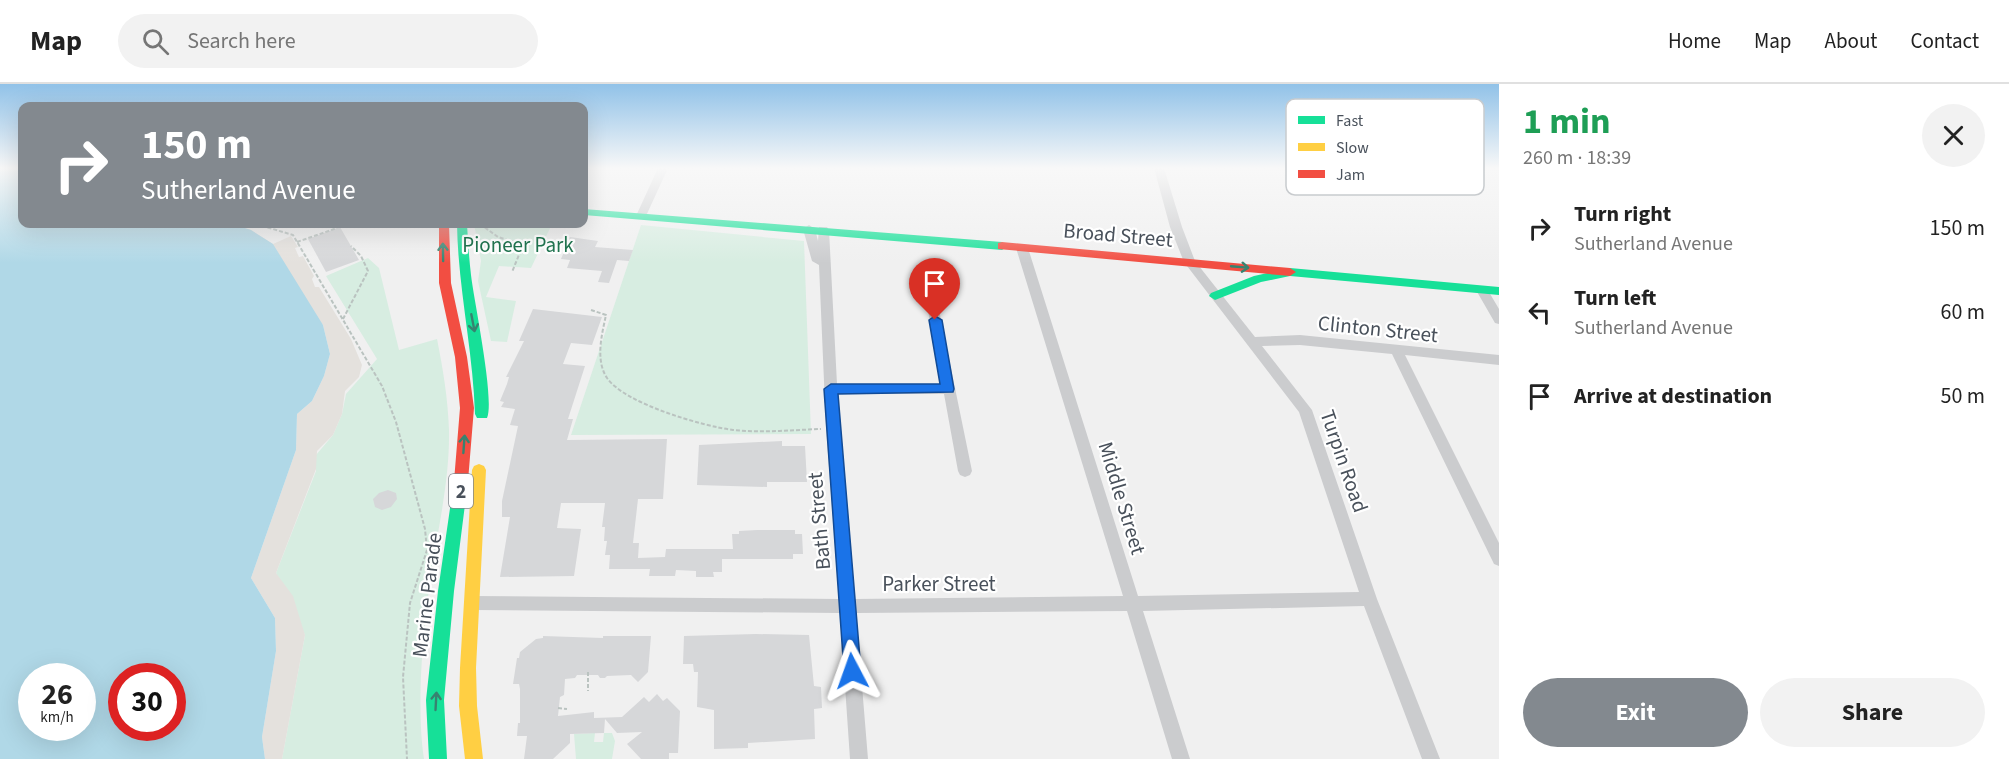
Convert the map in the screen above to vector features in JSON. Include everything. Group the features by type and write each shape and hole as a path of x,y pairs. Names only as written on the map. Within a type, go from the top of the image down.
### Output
{"main road":[{"name":"Broad Street","path":"588,212 816,229 1499,291"},
{"name":"Marine Parade","path":"438,759 435,700 446,591 460,499 467,408 461,357 445,283 442,256 444,228"},
{"path":"462,228 463,276 482,381 481,428"},
{"name":"Broad Street","path":"1215,296 1258,279 1290,272"},
{"name":"Marine Parade","path":"474,759 468,706 468,668 480,451"},
{"path":"456,723 458,632 463,583 474,546"}],"street":[{"path":"641,216 649,200"},
{"path":"655,218 657,200"},
{"name":"Turpin Road","path":"1168,200 1176,228 1190,262 1305,410 1369,599 1431,759"},
{"name":"Bath Street","path":"816,229 824,280 833,428 859,759"},
{"name":"Middle Street","path":"1022,248 1181,759"},
{"path":"927,274 965,471"},
{"path":"1482,290 1499,320"},
{"name":"Clinton Street","path":"1253,342 1300,340 1499,360"},
{"path":"1397,351 1499,559"},
{"path":"831,389 948,389"},
{"name":"Parker Street","path":"472,603 1133,605 1369,599"}],"path":[{"path":"269,228 293,235 382,386 396,422 425,529 427,550 410,603 403,677 406,759"},
{"path":"297,242 337,228"},
{"path":"486,228 498,237 523,245 512,272"},
{"path":"343,319 368,271 361,256 351,246"},
{"path":"591,310 606,315 600,359 608,381 641,403 733,430 833,428"},
{"path":"588,672 588,690"},
{"path":"558,708 567,710"}],"green space":[{"path":"641,225 804,241 811,434 571,435"},
{"name":"Pioneer Park","path":"475,228 550,228 531,268 499,266 486,297 516,301 507,342 491,341 478,281 481,261"},
{"path":"368,258 379,268 399,350 437,339 446,395 449,430 448,467 423,643 421,716 424,759 282,759 305,635 276,573 316,471 316,455 333,435 342,414 346,394 377,359 326,276"},
{"path":"595,733 594,742 603,742 604,733 612,733 615,741 612,759 576,759 574,734"}],"sand":[{"path":"236,228 251,230 273,244 291,236 298,247 295,248 299,257 303,256 314,276 312,279 315,287 319,287 351,339 362,365 359,377 345,391 342,414 333,435 317,451 316,469 276,573 293,596 305,635 282,759 265,759 262,737 276,651 275,618 251,578 296,450 297,414 312,401 324,376 330,354 323,325"}],"water":[{"path":"0,200 18,200 18,228 245,228 251,230 273,244 323,325 330,354 324,376 312,401 297,414 296,450 251,578 275,618 276,651 262,737 265,759 0,759"}],"building":[{"path":"341,228 359,260 326,272 308,239"},
{"path":"570,237 598,241 595,247 633,250 629,261 617,260 609,283 598,282 602,271 567,268 570,260 561,259"},
{"path":"533,309 602,317 592,345 571,343 563,364 585,366 568,419 573,419 567,440 667,439 663,499 638,499 633,543 639,543 638,558 665,557 666,549 733,549 732,534 739,534 739,531 757,530 795,530 795,534 802,534 803,554 793,554 793,559 722,559 722,572 713,572 714,577 696,577 696,571 676,570 675,576 649,576 650,569 609,569 610,555 605,555 607,541 604,541 605,527 602,527 605,503 561,503 557,528 581,529 574,576 500,577 510,517 502,517 502,501 518,426 510,425 515,409 501,407 504,402 500,401 509,377 506,377 524,341 519,341"},
{"path":"782,441 782,446 805,446 807,482 767,482 767,487 697,485 699,445"},
{"path":"388,490 396,493 397,499 391,507 382,510 375,507 373,499 379,493"},
{"path":"809,635 814,686 821,687 822,708 814,709 815,739 748,743 748,748 714,749 714,710 697,707 698,672 694,672 693,664 683,664 684,636"},
{"path":"543,636 603,638 603,636 651,636 648,672 638,682 631,675 600,678 598,675 577,675 575,678 565,679 564,695 560,697 558,716 594,712 594,718 622,717 644,697 649,702 657,694 663,701 667,698 680,711 678,753 669,753 669,759 641,759 627,744 642,732 617,733 605,719 604,733 570,734 570,743 553,759 524,759 527,736 517,736 518,723 520,723 520,689 519,684 513,684 517,658 520,652"}],"traffic: fast":[{"path":"588,212 1002,246"},
{"path":"462,228 465,272 479,366 482,414"},
{"path":"1215,296 1258,279 1290,272 1499,291"},
{"path":"438,759 435,700 446,591 461,481"}],"traffic: slow":[{"path":"474,759 468,706 468,668 479,470"}],"traffic: jam":[{"path":"444,228 445,283 461,357 467,408 461,481"},
{"path":"1002,246 1290,272"}],"route":[{"path":"852,671 831,389 948,389 935,320"}]}
